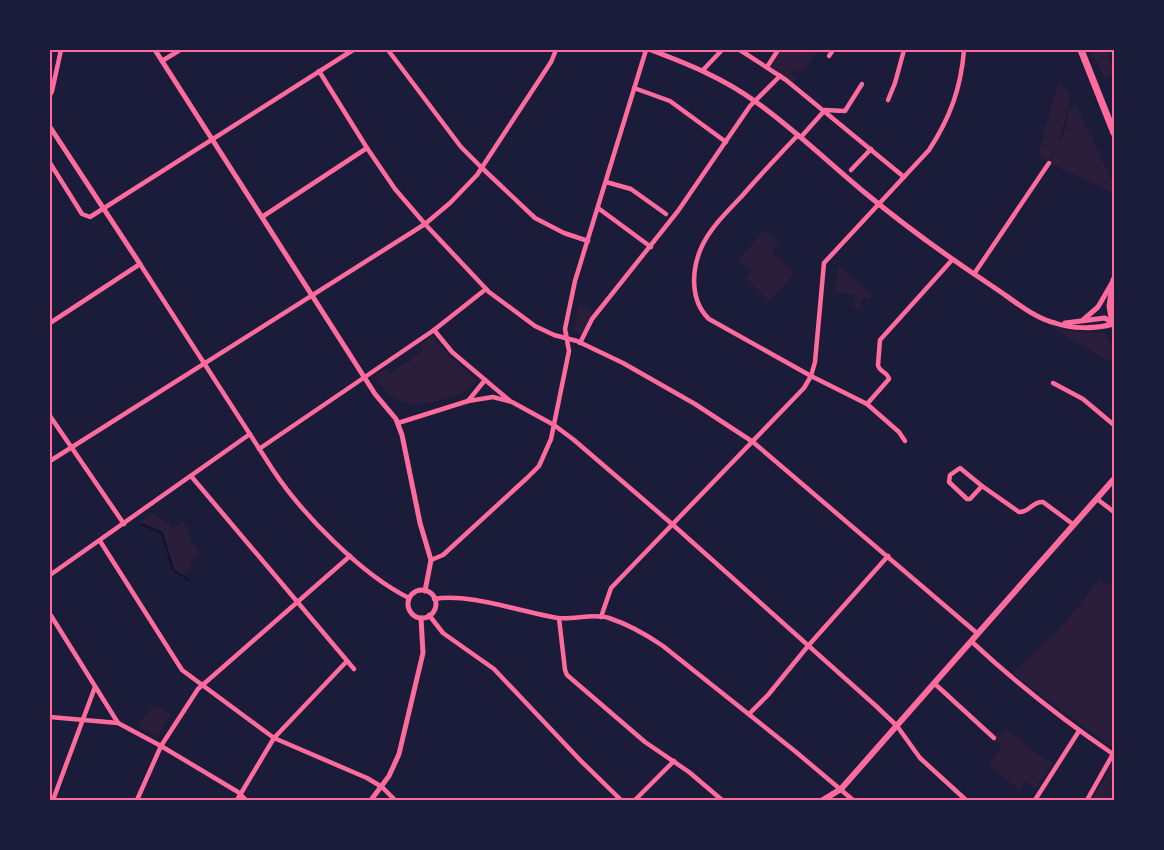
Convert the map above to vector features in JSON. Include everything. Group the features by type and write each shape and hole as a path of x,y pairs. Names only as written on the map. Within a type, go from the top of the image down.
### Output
{"main road":[{"path":"1081,50 1114,131"},
{"path":"1114,279 1110,306 1114,326"},
{"path":"823,801 841,789 1113,483"}],"street":[{"path":"50,94 62,50"},
{"path":"154,50 366,378 398,423 420,523 431,560 425,591"},
{"path":"162,61 180,50"},
{"path":"50,163 82,213 90,217 353,50"},
{"path":"388,50 461,147 482,168 535,218 564,233 588,241"},
{"path":"50,461 425,224 458,195 482,168 551,62 556,50"},
{"path":"431,560 443,555 534,471 548,447 569,351 565,329 570,303 646,50"},
{"path":"651,50 703,70 756,101 879,204 952,260 1033,313 1058,324 1088,327 1114,326"},
{"path":"703,70 722,50"},
{"path":"740,50 780,76 825,110 904,177"},
{"path":"767,67 778,50"},
{"path":"830,56 833,50"},
{"path":"888,99 904,50"},
{"path":"601,617 612,588 804,388 815,362 824,263 929,150 945,125 959,90 964,50"},
{"path":"319,71 395,189 486,289 535,326 580,343 633,369 695,404 753,442 978,634"},
{"path":"580,343 592,320 678,211 750,106 780,76"},
{"path":"840,123 862,84"},
{"path":"634,88 661,97 726,142"},
{"path":"845,111 825,110 720,220 707,238 696,265 695,289 699,309 709,320 867,404 899,432 905,441"},
{"path":"50,127 205,362 259,449 294,498 350,556 385,585 409,598"},
{"path":"262,217 367,148"},
{"path":"851,170 871,149"},
{"path":"974,274 1049,163"},
{"path":"606,182 635,192 666,214"},
{"path":"598,208 651,247"},
{"path":"867,404 889,379 887,374 878,368 880,340 952,260"},
{"path":"50,323 140,264"},
{"path":"1082,321 1098,307 1114,279"},
{"path":"259,449 366,378 434,330 486,289"},
{"path":"1058,324 1105,318 1114,326"},
{"path":"434,330 452,352 484,380 512,402 554,425 574,440 672,524 897,726 920,758 966,801"},
{"path":"468,401 484,380"},
{"path":"1053,383 1083,399 1114,425"},
{"path":"398,423 468,401 493,397 512,402"},
{"path":"50,416 124,524"},
{"path":"50,575 250,434"},
{"path":"982,486 969,500 950,485 948,478 954,470 960,468 1019,512 1027,511 1037,502 1043,502 1074,525"},
{"path":"191,476 354,669"},
{"path":"1097,499 1114,513"},
{"path":"100,541 176,664 274,738 367,778 382,787 395,801"},
{"path":"137,801 161,746 198,689 350,556"},
{"path":"749,714 888,556"},
{"path":"417,591 425,591 434,599 435,608 429,615 422,618 410,611 408,603 409,598 417,591"},
{"path":"434,599 453,597 559,618 609,618 656,641 749,714 853,801"},
{"path":"50,614 118,723"},
{"path":"429,615 443,633 496,671 621,801"},
{"path":"371,801 394,768 399,754 423,653 422,618"},
{"path":"559,618 567,675 645,742 674,761 722,801"},
{"path":"971,641 1007,675 1079,731 1113,754 1088,801"},
{"path":"237,801 274,738 347,661"},
{"path":"934,683 994,738"},
{"path":"53,801 95,687"},
{"path":"50,717 118,723 241,794 246,801"},
{"path":"1035,801 1079,731"},
{"path":"636,801 674,761"}],"shaded area":[{"path":"780,50 816,52 804,71 800,73 793,69 791,75 796,78 793,83 771,66"},
{"path":"1090,50 1107,50 1114,73 1105,78"},
{"path":"1058,82 1068,92 1070,100 1058,147 1047,161 1038,156"},
{"path":"1077,107 1114,184 1114,193 1049,163 1065,131 1069,108"},
{"path":"765,230 779,243 772,252 795,273 769,301 746,278 752,272 738,259"},
{"path":"839,265 872,296 869,299 865,297 859,303 862,307 859,310 854,308 853,294 834,293"},
{"path":"579,302 593,312 581,335 574,331"},
{"path":"1055,327 1078,332 1105,333 1114,349 1114,364 1053,329"},
{"path":"432,336 448,355 477,381 462,393 434,402 413,403 396,399 374,377 385,369 390,374 423,351 420,345"},
{"path":"153,513 174,528 184,521 191,542 200,555 190,563 192,568 182,575 174,570 163,533 140,523"},
{"path":"1100,579 1114,588 1114,749 1012,673 1060,629"},
{"path":"154,705 171,714 157,737 137,726"},
{"path":"1005,729 1044,759 1053,762 1035,789 1026,782 1019,790 988,764 1002,748 995,741"},
{"path":"1114,761 1114,800 1091,800"}],"waterway":[{"path":"141,524 162,533 173,570 189,580"}]}
